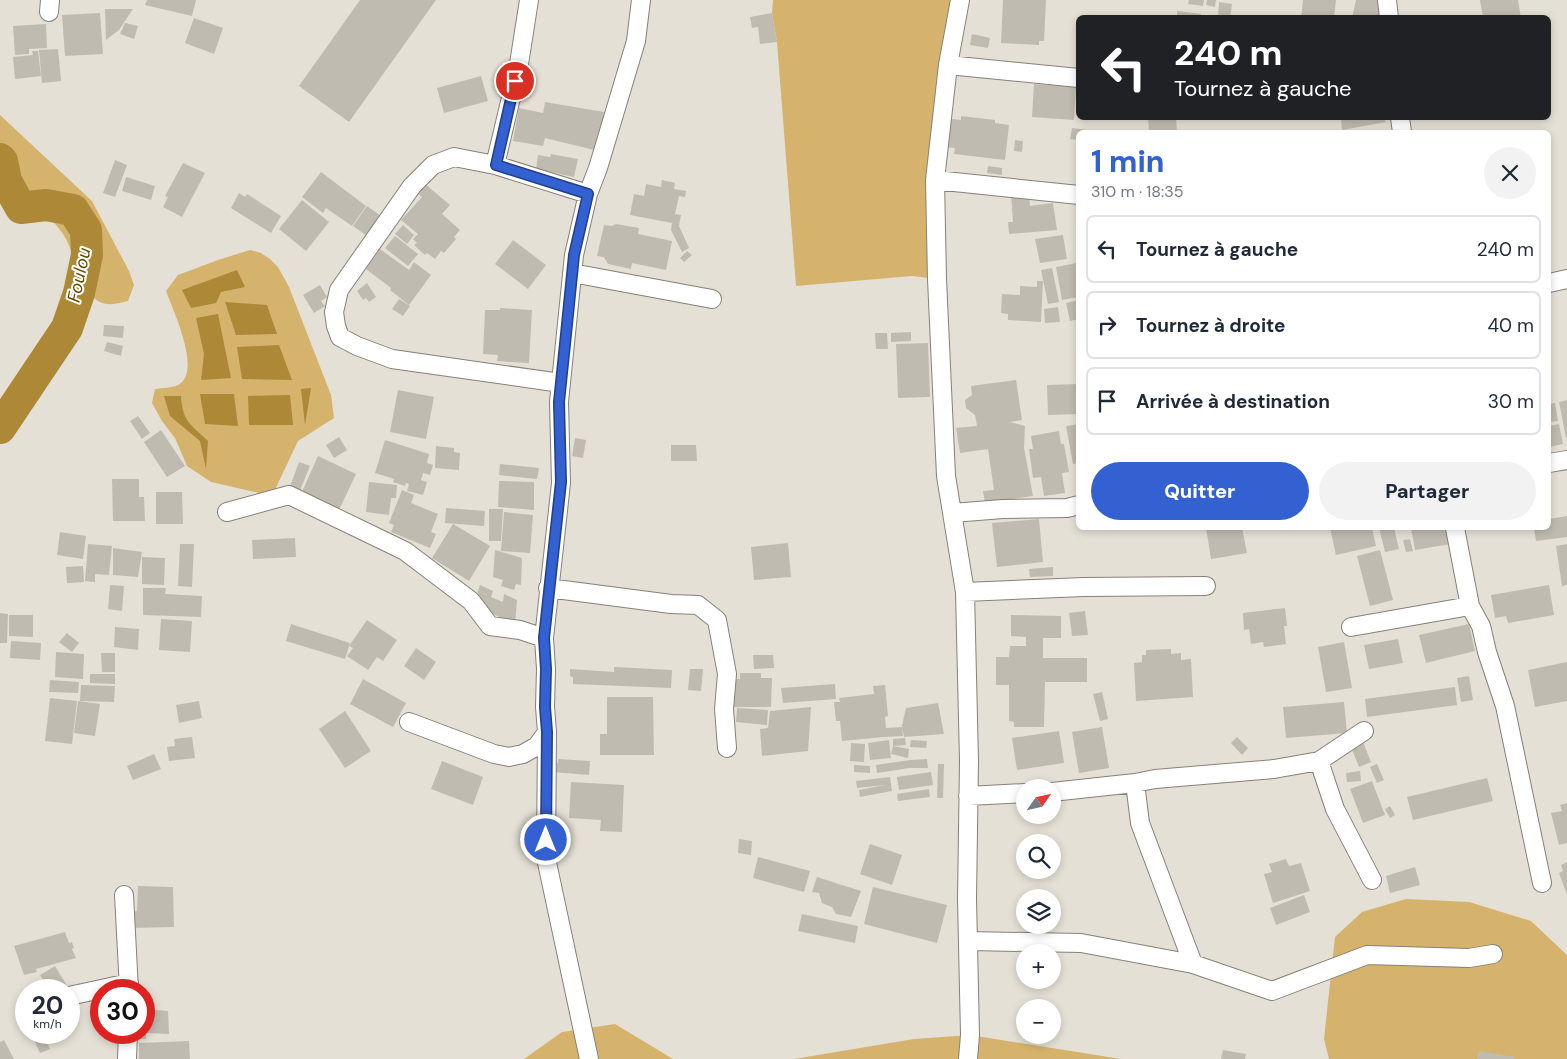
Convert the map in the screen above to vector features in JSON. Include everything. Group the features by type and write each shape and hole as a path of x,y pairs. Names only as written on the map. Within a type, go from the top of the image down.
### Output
{"street":[{"path":"496,165 519,64 529,0"},
{"path":"590,1059 546,858 547,732 544,638 561,482 559,402 574,255 588,194 600,161 636,41 641,0"},
{"path":"960,0 948,65 935,180 936,279 946,476 964,592 968,796 970,1035 968,1059"},
{"path":"1387,0 1389,15"},
{"path":"948,65 1076,78"},
{"path":"561,383 392,359 357,346 340,337 334,312 339,290 412,186 433,165 454,157 496,165 588,194"},
{"path":"935,180 1076,194"},
{"path":"572,273 712,300"},
{"path":"1551,283 1567,279"},
{"path":"1551,463 1567,460"},
{"path":"227,512 289,495 405,551 471,601 490,626 520,630 544,638"},
{"path":"952,513 1076,506"},
{"path":"1455,530 1470,606 1481,626 1487,652 1505,706 1542,883"},
{"path":"964,592 1084,587 1206,586"},
{"path":"548,588 671,604 698,605 717,620 727,674 724,709 727,748"},
{"path":"1351,627 1470,606"},
{"path":"410,722 494,754 509,757 522,754 537,746 547,732"},
{"path":"1061,791 1155,779 1274,769 1319,761 1364,731"},
{"path":"1319,761 1335,809 1372,880"},
{"path":"1135,783 1140,824 1193,964"},
{"path":"968,796 1016,793"},
{"path":"124,895 129,979"},
{"path":"968,941 1081,943 1193,964 1272,991 1368,955 1469,958 1493,954"},
{"path":"127,1059 128,1044"}],"shaded area":[{"path":"773,0 960,0 948,65 937,279 912,276 796,286 777,42 772,13"},
{"path":"0,115 92,201 129,271 134,285 128,301 106,304 92,296 87,289 63,234 49,217 0,177"},
{"path":"250,250 261,253 270,259 278,267 289,287 331,395 334,418 298,441 272,496 211,482 187,466 175,438 162,421 152,403 155,389 179,385 186,375 188,365 179,324 166,291 178,275"},
{"path":"237,270 245,287 221,292 216,303 191,308 182,290"},
{"path":"225,302 267,305 277,334 236,335"},
{"path":"218,314 231,378 201,380 204,354 196,318"},
{"path":"279,345 292,380 242,379 237,347"},
{"path":"311,388 305,425 301,389"},
{"path":"200,394 234,394 238,426 205,424"},
{"path":"290,395 293,425 249,425 248,396"},
{"path":"164,396 181,396 183,411 188,422 208,441 206,469 200,441 170,416"},
{"path":"1406,899 1469,902 1531,921 1567,955 1567,1059 1329,1059 1324,1039 1335,937 1362,912"},
{"path":"615,1024 673,1059 524,1059 562,1032"},
{"path":"970,1035 1016,1042 1016,1044 1027,1044 1121,1059 794,1059 914,1039"}],"building":[{"path":"147,0 196,0 192,16 145,5"},
{"path":"360,0 436,0 349,122 299,86"},
{"path":"1003,0 1046,0 1044,41 1039,41 1039,45 1001,43"},
{"path":"1189,0 1204,0 1203,6 1188,4"},
{"path":"1207,0 1216,0 1215,7 1206,5"},
{"path":"1303,0 1336,0 1334,15 1301,15"},
{"path":"1356,0 1380,0 1378,8 1385,7 1386,15 1353,15"},
{"path":"1480,0 1518,0 1520,15 1482,15"},
{"path":"1219,2 1232,4 1230,15 1218,15"},
{"path":"105,9 133,9 119,30 106,40"},
{"path":"1177,11 1201,14 1201,15 1177,15"},
{"path":"100,13 103,54 65,56 62,15"},
{"path":"772,13 777,42 760,44 758,27 752,28 750,17"},
{"path":"194,18 223,28 214,54 185,43"},
{"path":"125,23 138,26 134,39 120,34"},
{"path":"46,24 47,48 29,49 29,54 15,55 13,26"},
{"path":"972,34 990,38 988,48 970,45"},
{"path":"58,49 61,81 42,83 39,50"},
{"path":"32,51 38,51 41,76 15,79 13,57 33,55"},
{"path":"481,76 488,101 444,113 437,88"},
{"path":"1034,84 1076,87 1074,120 1032,117"},
{"path":"545,102 604,112 598,151 545,138 543,146 513,141 519,108 543,113"},
{"path":"961,116 995,120 995,123 1009,125 1005,160 954,154 955,148 943,147 945,118 961,120"},
{"path":"1148,120 1176,120 1177,130 1149,130"},
{"path":"1341,120 1384,120 1386,122 1342,130"},
{"path":"1072,128 1089,130 1076,130 1076,140 1070,139"},
{"path":"1015,140 1023,141 1022,152 1014,151"},
{"path":"551,154 578,159 574,177 536,169 538,155 550,157"},
{"path":"115,160 127,165 115,197 103,193"},
{"path":"183,163 205,173 182,217 163,207 168,197 165,196"},
{"path":"988,166 1002,168 1002,175 987,173"},
{"path":"321,172 366,206 352,226 326,208 323,213 302,197"},
{"path":"126,177 155,186 151,200 122,191"},
{"path":"662,180 675,183 674,189 686,191 685,197 679,196 675,214 681,215 679,226 689,248 682,252 671,230 672,223 630,215 634,194 644,196 646,184 661,187"},
{"path":"424,183 450,205 442,214 460,230 454,237 456,239 444,253 441,251 435,259 427,253 425,255 414,245 417,243 413,239 418,234 401,220 422,197 416,192"},
{"path":"239,193 245,197 247,194 281,216 271,233 231,208"},
{"path":"1029,193 1030,206 1053,203 1057,230 1009,234 1008,222 1013,222 1011,194"},
{"path":"302,200 329,222 306,251 279,229"},
{"path":"367,206 384,218 370,238 353,226"},
{"path":"616,224 639,228 638,234 672,241 666,270 632,263 631,269 608,264 604,257 597,256 604,225 612,226"},
{"path":"403,225 414,235 407,244 395,234"},
{"path":"1063,235 1067,259 1040,263 1035,239"},
{"path":"395,236 418,254 408,266 385,248"},
{"path":"513,240 546,265 528,289 495,264"},
{"path":"380,249 409,270 414,262 431,275 409,305 366,269"},
{"path":"687,251 692,255 684,262 680,258"},
{"path":"1076,263 1076,298 1062,300 1056,267"},
{"path":"1052,268 1059,302 1048,304 1041,270"},
{"path":"1037,281 1043,281 1041,322 1008,320 1008,314 1001,313 1002,294 1020,295 1020,286 1037,287"},
{"path":"367,283 376,297 369,302 366,298 363,300 357,291"},
{"path":"320,285 327,297 321,301 325,306 314,313 303,295"},
{"path":"399,299 410,306 403,316 392,309"},
{"path":"1076,301 1076,320 1070,321 1066,303"},
{"path":"1058,307 1060,322 1045,323 1044,309"},
{"path":"500,308 532,310 529,363 497,361 498,355 483,354 485,310 500,310"},
{"path":"104,325 124,326 123,338 103,336"},
{"path":"911,332 911,341 891,342 891,333"},
{"path":"875,333 887,333 888,349 876,349"},
{"path":"107,342 123,346 121,356 104,351"},
{"path":"928,343 930,397 898,398 896,344"},
{"path":"1016,380 1022,420 1010,422 1025,426 1024,448 1033,496 985,503 983,491 994,490 988,449 960,453 956,428 977,426 975,415 966,408 965,400 972,395 971,386"},
{"path":"1076,384 1076,414 1048,415 1047,385"},
{"path":"398,390 434,397 426,439 390,432"},
{"path":"1567,400 1567,437 1566,438 1559,402"},
{"path":"1555,403 1558,421 1551,422 1551,404"},
{"path":"138,416 150,433 142,439 130,421"},
{"path":"1076,424 1076,464 1073,464 1066,426"},
{"path":"1559,424 1563,444 1551,447 1551,426"},
{"path":"161,430 185,466 167,477 144,442"},
{"path":"1059,431 1061,444 1064,444 1069,472 1062,473 1065,493 1044,496 1041,477 1033,478 1029,449 1033,449 1031,436"},
{"path":"339,437 347,450 334,458 326,445"},
{"path":"575,438 586,440 583,458 572,456"},
{"path":"385,440 429,454 427,463 433,465 430,475 423,473 421,480 427,482 423,495 407,491 409,484 406,483 405,486 393,482 394,479 375,473"},
{"path":"671,445 696,445 697,461 671,461"},
{"path":"436,446 454,448 454,452 460,453 459,470 435,468"},
{"path":"318,456 356,474 338,512 301,494"},
{"path":"299,462 310,466 299,493 289,489"},
{"path":"500,464 539,468 537,479 499,475"},
{"path":"112,479 139,479 139,497 144,497 145,521 113,521"},
{"path":"499,481 534,482 534,510 498,507"},
{"path":"369,482 397,485 396,498 391,498 389,515 366,512"},
{"path":"402,490 414,495 411,503 438,514 431,532 436,534 430,548 391,532 394,525 389,523"},
{"path":"156,492 182,492 183,524 156,524"},
{"path":"446,508 485,511 484,526 445,523"},
{"path":"489,509 503,509 501,541 489,541"},
{"path":"504,512 533,515 530,553 501,551"},
{"path":"1567,516 1567,537 1536,541 1534,530 1551,530 1551,519"},
{"path":"1039,519 1043,562 997,567 992,523"},
{"path":"453,524 490,546 469,581 432,558"},
{"path":"1206,530 1242,530 1247,553 1211,559"},
{"path":"1330,530 1372,530 1376,546 1336,555"},
{"path":"1380,530 1394,530 1399,549 1385,552"},
{"path":"1411,530 1448,530 1451,544 1415,550"},
{"path":"60,532 86,536 83,559 57,555"},
{"path":"295,538 296,557 253,559 252,540"},
{"path":"1410,539 1413,551 1406,552 1403,540"},
{"path":"788,543 791,577 754,580 751,547"},
{"path":"88,544 112,546 109,575 95,574 95,582 85,581"},
{"path":"180,544 194,544 192,587 178,586"},
{"path":"1567,544 1567,585 1562,586 1556,546"},
{"path":"113,548 142,552 138,577 113,575"},
{"path":"495,550 522,558 521,585 516,584 514,590 501,586 503,580 493,577"},
{"path":"1380,550 1393,600 1370,606 1357,556"},
{"path":"142,557 165,558 164,585 142,584"},
{"path":"83,566 84,582 67,583 66,567"},
{"path":"1053,567 1053,576 1030,577 1029,569"},
{"path":"110,585 124,586 122,611 108,609"},
{"path":"480,585 493,591 491,597 503,602 504,594 517,600 515,625 478,606"},
{"path":"1549,585 1554,615 1508,623 1506,616 1495,618 1491,595"},
{"path":"143,588 166,588 165,594 202,596 201,617 143,615"},
{"path":"1285,608 1286,644 1264,647 1263,642 1251,644 1249,629 1244,630 1243,613"},
{"path":"1085,611 1088,635 1072,636 1069,613"},
{"path":"0,613 8,614 7,643 0,643"},
{"path":"9,615 33,615 33,637 9,636"},
{"path":"1011,615 1061,616 1061,638 1043,638 1043,658 1087,658 1087,682 1045,682 1044,727 1014,727 1014,722 1009,721 1009,685 996,685 996,657 1009,657 1010,646 1026,646 1026,637 1011,636"},
{"path":"161,619 192,621 190,652 159,650"},
{"path":"367,620 397,640 383,661 377,657 368,670 347,656 353,648 349,646"},
{"path":"291,624 350,643 345,659 286,641"},
{"path":"1469,624 1475,651 1426,663 1419,635"},
{"path":"115,627 139,629 138,650 114,647"},
{"path":"67,633 79,643 72,652 59,642"},
{"path":"1398,639 1403,663 1369,669 1364,645"},
{"path":"11,641 41,643 40,660 10,658"},
{"path":"1344,642 1352,688 1326,692 1318,647"},
{"path":"416,648 436,662 424,680 404,666"},
{"path":"1171,649 1171,654 1181,653 1181,660 1191,659 1193,697 1136,701 1134,663 1142,662 1142,655 1146,655 1146,650"},
{"path":"56,652 84,654 83,679 55,677"},
{"path":"101,653 115,653 115,672 102,672"},
{"path":"753,655 773,655 774,668 754,669"},
{"path":"1567,662 1567,701 1535,707 1528,670"},
{"path":"614,667 672,670 671,688 573,684 573,677 570,676 570,669 614,672"},
{"path":"690,669 703,669 701,691 688,690"},
{"path":"740,673 761,673 761,678 772,678 771,707 728,707 729,679 740,679"},
{"path":"90,674 115,674 115,684 90,683"},
{"path":"1469,676 1473,700 1461,702 1457,678"},
{"path":"363,679 406,703 393,727 350,704"},
{"path":"50,680 79,682 78,693 49,692"},
{"path":"835,684 836,699 783,703 781,688"},
{"path":"81,685 115,686 114,702 80,701"},
{"path":"885,685 888,716 885,717 886,728 902,727 903,736 842,741 840,721 836,721 834,702 840,702 839,698 874,694 873,686"},
{"path":"1455,687 1457,705 1367,717 1365,699"},
{"path":"1102,692 1108,719 1100,721 1093,694"},
{"path":"607,697 653,697 654,755 600,755 600,734 607,734"},
{"path":"50,698 77,701 72,744 45,741"},
{"path":"78,701 100,704 95,736 74,733"},
{"path":"199,701 202,718 179,723 176,705"},
{"path":"1344,702 1347,733 1286,738 1283,707"},
{"path":"938,703 944,734 904,737 902,726 906,708"},
{"path":"811,707 808,751 762,756 760,729 768,728 770,711"},
{"path":"737,708 768,710 767,725 736,722"},
{"path":"345,711 371,751 345,768 319,729"},
{"path":"1102,727 1109,768 1079,773 1072,732"},
{"path":"1059,731 1064,763 1017,770 1012,738"},
{"path":"192,737 195,758 169,761 167,747 175,746 174,739"},
{"path":"1237,737 1248,748 1242,755 1231,743"},
{"path":"905,738 906,745 893,746 893,739"},
{"path":"889,740 891,758 870,760 868,743"},
{"path":"911,740 927,741 926,748 910,747"},
{"path":"1363,742 1371,762 1359,767 1351,747"},
{"path":"851,743 865,744 864,762 850,761"},
{"path":"893,746 909,749 908,758 891,754"},
{"path":"154,754 161,769 133,780 127,766"},
{"path":"558,759 590,761 589,775 553,772 554,763 558,763"},
{"path":"927,759 928,768 910,768 877,773 876,765"},
{"path":"442,761 483,777 473,805 431,789"},
{"path":"938,764 944,764 943,798 937,798"},
{"path":"1377,764 1384,780 1377,783 1370,767"},
{"path":"854,765 870,766 870,773 854,772"},
{"path":"1360,771 1361,781 1347,782 1346,773"},
{"path":"931,772 933,785 899,790 897,777"},
{"path":"890,777 892,791 860,797 859,790 885,785 857,788 856,781"},
{"path":"1487,778 1493,801 1413,820 1407,797"},
{"path":"1372,781 1385,815 1363,823 1350,789"},
{"path":"571,782 624,785 622,832 600,831 601,820 569,818"},
{"path":"929,789 930,797 898,801 897,794"},
{"path":"1567,803 1567,843 1559,845 1551,813 1562,811 1560,805"},
{"path":"1390,806 1395,815 1390,818 1385,809"},
{"path":"739,839 752,841 751,855 738,853"},
{"path":"870,844 902,855 892,885 860,874"},
{"path":"758,857 810,871 804,892 753,878"},
{"path":"1286,859 1289,866 1301,863 1310,891 1273,903 1264,874 1272,872 1269,864"},
{"path":"1567,862 1567,895 1559,873 1563,871 1561,865"},
{"path":"1415,867 1420,885 1390,893 1386,876"},
{"path":"817,877 861,891 851,917 836,914 832,907 822,903 819,893 812,892"},
{"path":"138,886 173,887 174,927 132,928 132,912 137,911"},
{"path":"873,887 947,905 937,943 864,924"},
{"path":"1304,895 1310,912 1276,925 1270,908"},
{"path":"802,914 858,926 855,943 798,931"},
{"path":"65,932 69,943 72,942 74,948 72,949 76,958 36,969 37,972 24,975 14,946"},
{"path":"55,966 63,979 43,979 40,975"},
{"path":"155,1010 168,1011 169,1034 155,1033"},
{"path":"4,1040 14,1059 0,1059 0,1042"},
{"path":"189,1041 190,1059 139,1059 139,1044 155,1044 155,1042"},
{"path":"36,1044 48,1044 50,1049 40,1053"},
{"path":"1223,1050 1246,1054 1245,1059 1221,1059"},
{"path":"1479,1051 1515,1057 1514,1059 1477,1059"}],"waterway":[{"name":"Foulou","path":"0,159 6,181 21,208 46,205 73,210 86,230 87,255 79,293 67,328 0,428"}],"route":[{"path":"515,81 496,165 588,194 574,255 559,402 561,482 544,638 547,732 546,840"}]}
